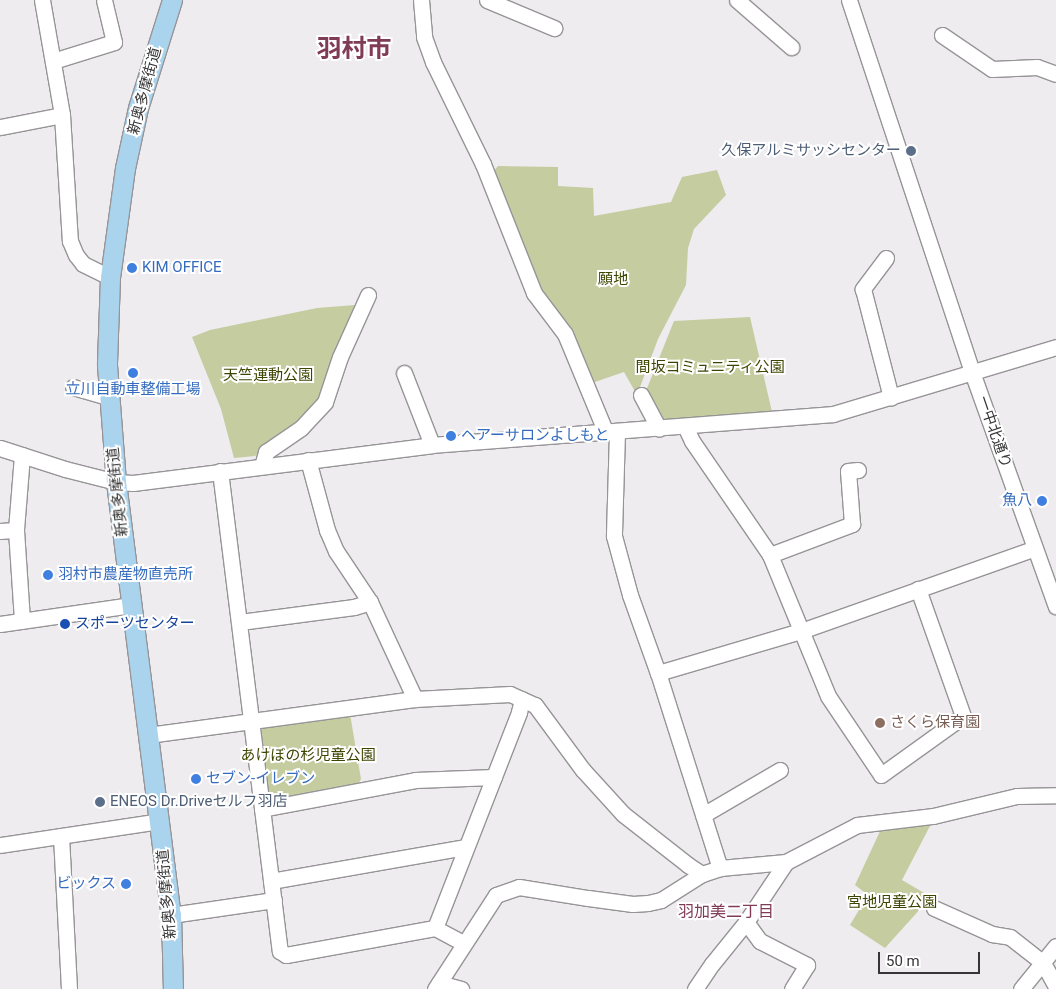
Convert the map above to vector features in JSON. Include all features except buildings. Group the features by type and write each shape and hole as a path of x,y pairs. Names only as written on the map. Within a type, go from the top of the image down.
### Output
{"main road":[{"name":"新奥多摩街道","path":"172,0 138,108 125,168 110,277 108,397 116,482 160,821 170,915 173,989"}],"street":[{"path":"42,0 62,115 70,241 76,255 83,264 110,277"},
{"path":"53,61 114,42 104,0"},
{"path":"421,0 424,37 433,62 483,164 534,293 565,334 612,432 614,536 630,595 658,673 720,868"},
{"path":"487,0 554,28"},
{"path":"737,0 791,47"},
{"name":"一中北通り","path":"853,2 972,372 1056,606"},
{"path":"942,36 992,69 1038,67 1056,74"},
{"path":"0,127 62,115"},
{"path":"886,258 864,289 891,397"},
{"path":"262,466 266,452 300,428 325,402 340,357 368,295"},
{"path":"0,448 65,469 116,482 133,483 432,445 659,429 833,414 1056,347"},
{"path":"404,373 432,445"},
{"path":"73,387 108,397"},
{"path":"641,395 659,429"},
{"path":"685,426 692,441 770,556 828,696 881,776 963,716 918,588"},
{"path":"22,455 16,530 22,621"},
{"path":"308,460 327,530 336,551 370,602 415,699"},
{"path":"770,556 852,524 848,471 858,470"},
{"path":"220,471 280,951 286,955 435,928 463,944"},
{"path":"0,531 16,530"},
{"path":"658,673 801,631 1035,548"},
{"path":"240,622 354,607 370,602"},
{"path":"0,624 132,605"},
{"path":"148,735 415,699 510,694 534,706 583,770 623,814 702,874"},
{"path":"435,928 494,777 522,699"},
{"path":"703,815 780,770"},
{"path":"262,809 415,780 494,777"},
{"path":"461,989 437,986 496,894 519,887 597,899 648,903 661,900 702,874 720,868 786,862 857,826 933,816 1017,796 1056,795"},
{"path":"0,846 160,821"},
{"path":"61,836 69,989"},
{"path":"271,881 466,847"},
{"path":"695,989 712,964 746,922 786,862"},
{"path":"170,915 274,900"},
{"path":"934,908 992,934 1010,937 1043,963 1056,986"},
{"path":"746,922 760,941 807,965 792,989"},
{"path":"1021,989 1056,946"}],"green space":[{"name":"願地","path":"498,166 558,167 558,186 593,188 594,216 671,202 682,177 717,170 726,195 694,229 688,248 686,285 658,339 637,395 624,372 592,383 536,291 493,172"},
{"name":"天竺運動公園","path":"355,305 347,325 340,357 313,412 255,456 234,458 221,409 192,337 210,330 317,308"},
{"name":"間坂コミュニティ公園","path":"750,317 772,412 663,422 646,391 674,321"},
{"name":"あけぼの杉児童公園","path":"350,714 361,779 358,784 275,800 268,795 260,732 265,725"},
{"name":"宮地児童公園","path":"931,824 902,880 931,897 885,948 850,925 868,895 855,885 882,827"}],"place":[{"name":"久保アルミサッシセンター","path":"911,151"},
{"name":"KIM OFFICE","path":"132,268"},
{"name":"立川自動車整備工場","path":"133,373"},
{"name":"ヘアーサロンよしもと","path":"451,436"},
{"name":"魚八","path":"1042,501"},
{"name":"羽村市農産物直売所","path":"48,575"},
{"name":"スポーツセンター","path":"65,624"},
{"name":"さくら保育園","path":"880,723"},
{"name":"セブン-イレブン","path":"196,779"},
{"name":"ENEOS Dr.Driveセルフ羽店","path":"100,802"},
{"name":"ビックス","path":"126,884"}],"district":[{"name":"羽村市","path":"354,49"},
{"name":"羽加美二丁目","path":"726,912"}]}
